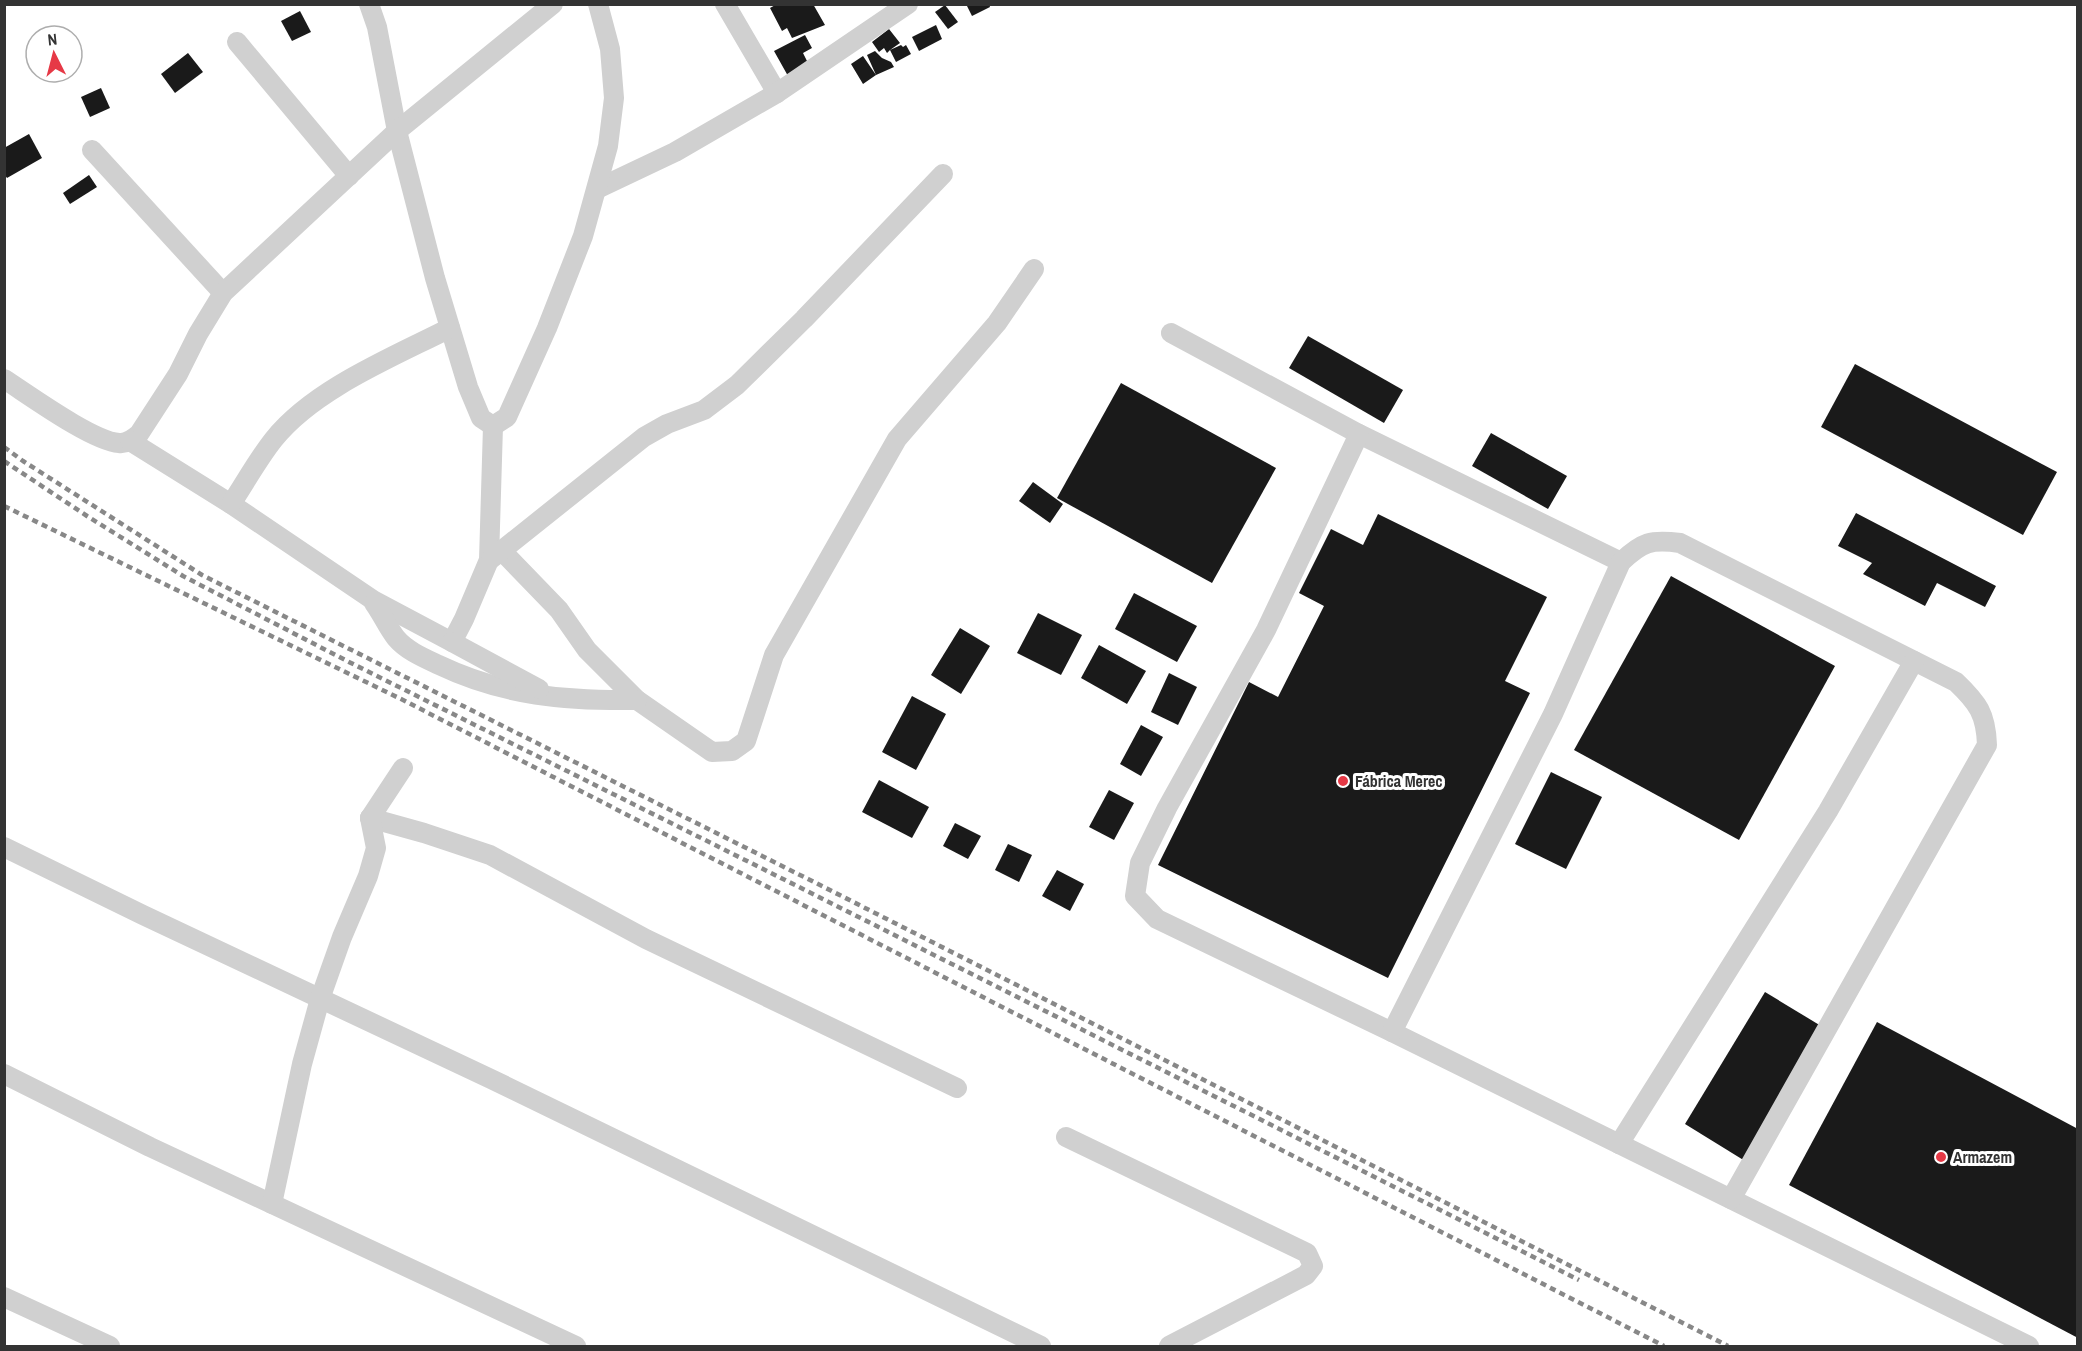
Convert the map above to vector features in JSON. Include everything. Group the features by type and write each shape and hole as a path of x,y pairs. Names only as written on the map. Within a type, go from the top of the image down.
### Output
{"street":[{"path":"369,4 381,48 397,131 432,268 468,387 481,418 493,426"},
{"path":"4,380 91,434 119,444 130,441 139,434 178,374 198,334 223,293 397,131 553,4"},
{"path":"493,426 507,417 547,328 583,236 608,146 614,98 610,49 598,4"},
{"path":"725,4 777,93"},
{"path":"597,189 675,152 777,93 908,4"},
{"path":"237,42 349,176"},
{"path":"92,150 223,293"},
{"path":"452,642 495,555 644,437 667,424 704,410 737,385 804,319 943,174"},
{"path":"493,426 495,555 559,610 587,650 637,700 712,752 732,751 746,741 774,655 897,439 997,322 1034,269"},
{"path":"231,504 274,438 316,400 354,377 450,328"},
{"path":"1171,333 1359,434 1621,562"},
{"path":"1359,434 1266,630 1167,808 1140,862 1135,896 1157,919 1392,1032 2029,1347"},
{"path":"130,441 231,504 373,600 555,698"},
{"path":"1392,1032 1553,714 1621,562 1635,548 1656,540 1680,543 1956,682 1974,699 1986,725 1987,745 1731,1199"},
{"path":"373,600 397,638 414,653 460,675 496,687 555,698 637,700"},
{"path":"1619,1144 1828,811 1914,661"},
{"path":"272,1204 302,1064 320,999 368,876 376,848 370,818 403,768"},
{"path":"370,818 490,855 646,939 957,1088"},
{"path":"4,847 491,1079 1041,1347"},
{"path":"4,1074 272,1204 576,1347"},
{"path":"1066,1137 1307,1253 1313,1266 1306,1275 1168,1347"},
{"path":"4,1297 110,1347"}],"building":[{"path":"777,4 813,4 825,25 792,38 787,28 782,31 770,8"},
{"path":"966,4 989,4 990,7 972,16"},
{"path":"945,5 958,22 948,29 935,12"},
{"path":"300,11 311,32 292,41 281,21"},
{"path":"936,25 942,39 919,51 912,37"},
{"path":"889,29 900,43 887,53 884,48 879,52 872,42"},
{"path":"805,35 812,48 803,53 809,65 788,76 774,51"},
{"path":"906,45 911,54 896,62 890,50"},
{"path":"875,51 882,58 891,62 894,67 876,75 867,55"},
{"path":"188,53 203,72 175,93 161,74"},
{"path":"863,56 876,75 863,84 851,64"},
{"path":"101,88 110,108 90,117 81,97"},
{"path":"29,134 42,158 7,178 4,174 4,148"},
{"path":"89,175 97,187 70,204 63,193"},
{"path":"1308,336 1403,390 1384,423 1289,368"},
{"path":"1855,364 2057,472 2023,535 1821,427"},
{"path":"1121,383 1276,468 1212,583 1057,498"},
{"path":"1491,433 1567,476 1548,509 1472,466"},
{"path":"1033,482 1063,504 1050,523 1019,501"},
{"path":"1856,513 1996,586 1985,607 1937,583 1925,606 1863,574 1872,563 1838,546"},
{"name":"Fábrica Merec","path":"1378,514 1547,597 1505,681 1530,693 1388,978 1158,865 1249,682 1278,697 1324,606 1299,593 1331,529 1363,545"},
{"path":"1671,576 1835,666 1739,840 1574,750"},
{"path":"1134,593 1197,626 1177,662 1115,629"},
{"path":"1038,613 1082,635 1061,675 1017,653"},
{"path":"960,628 990,646 961,694 931,675"},
{"path":"1099,645 1146,671 1127,704 1081,678"},
{"path":"1169,673 1197,687 1178,725 1151,712"},
{"path":"912,696 946,714 916,770 882,752"},
{"path":"1141,725 1163,737 1141,776 1120,764"},
{"path":"1551,772 1602,797 1566,869 1515,844"},
{"path":"879,780 929,807 912,838 862,812"},
{"path":"1109,790 1134,803 1114,840 1089,827"},
{"path":"955,823 981,836 968,859 943,846"},
{"path":"1008,844 1032,855 1019,882 995,870"},
{"path":"1057,870 1084,884 1070,911 1042,896"},
{"path":"1765,992 1826,1029 1745,1161 1685,1124"},
{"name":"Armazem","path":"1877,1022 2078,1129 2078,1338 1789,1185"}],"railway":[{"path":"4,447 202,575 808,879 1728,1346"},
{"path":"4,461 183,576 351,663 1579,1280"},
{"path":"4,506 403,700 1664,1346"}],"place":[{"name":"Fábrica Merec","path":"1343,781"},
{"name":"Armazem","path":"1941,1157"}]}
